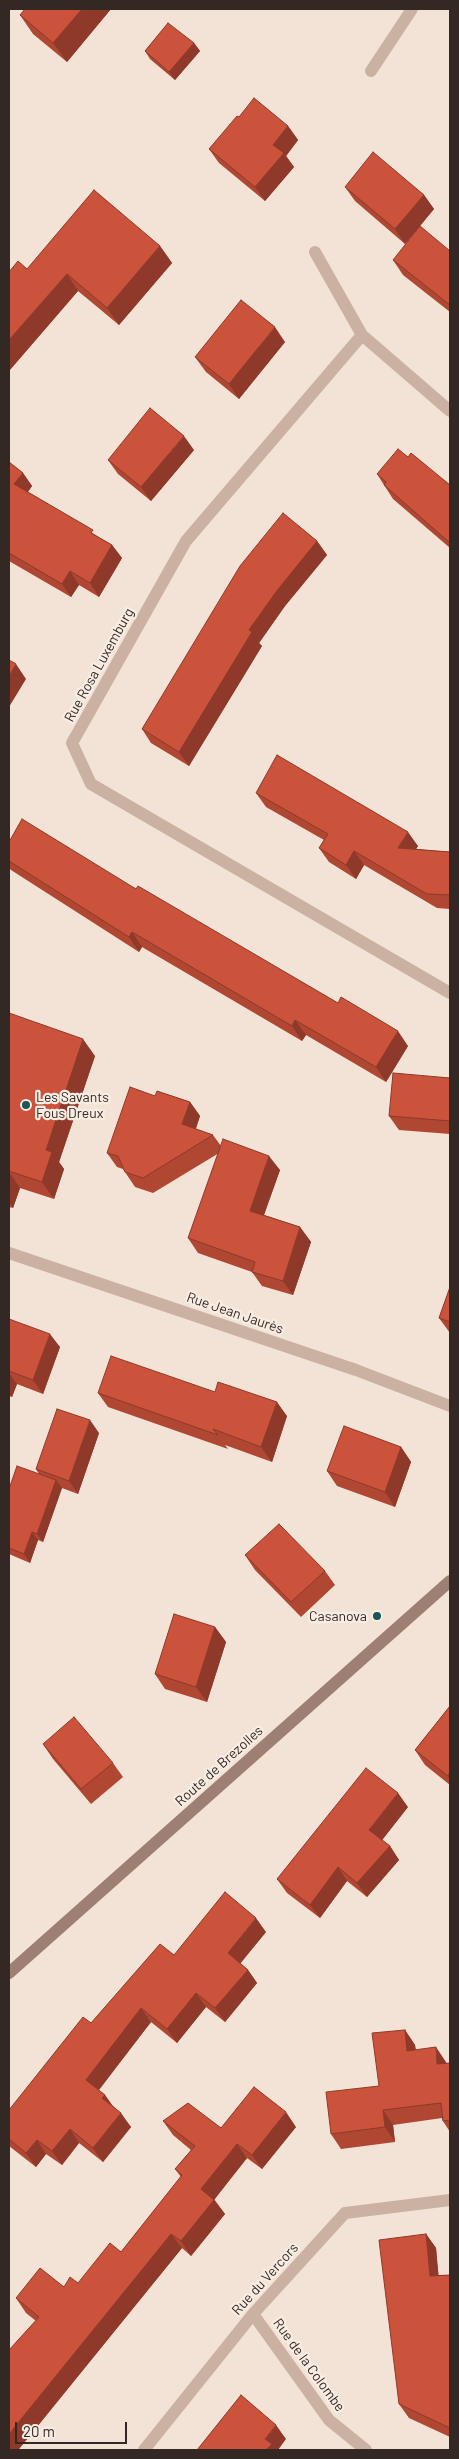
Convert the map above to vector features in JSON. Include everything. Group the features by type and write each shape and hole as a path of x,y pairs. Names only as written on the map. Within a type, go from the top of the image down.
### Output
{"main road":[{"name":"Route de Brezolles","path":"9,1973 450,1580"}],"street":[{"path":"372,71 412,9"},
{"path":"315,252 362,335 450,411"},
{"name":"Rue Rosa Luxemburg","path":"362,335 186,541 72,743 91,784 450,993"},
{"name":"Rue Jean Jaurès","path":"9,1253 356,1370 450,1406"},
{"name":"Rue du Vercors","path":"144,2450 253,2314 345,2213 450,2200"},
{"name":"Rue de la Colombe","path":"253,2314 329,2420 366,2450"}],"building":[{"path":"25,9 82,9 53,43 20,15"},
{"path":"168,23 194,43 169,72 145,51"},
{"path":"254,98 288,126 273,145 284,153 255,187 209,149"},
{"path":"373,152 424,195 395,229 345,187"},
{"path":"94,190 160,246 107,308 67,274 9,340 9,272 18,261 27,269"},
{"path":"420,226 450,251 450,305 393,260"},
{"path":"241,300 275,327 229,384 195,357"},
{"path":"150,408 184,436 141,487 108,460"},
{"path":"398,449 408,457 411,453 450,485 450,543 384,485 386,482 377,474"},
{"path":"9,462 23,473 14,484 93,530 91,533 112,545 90,583 70,571 62,584 9,553"},
{"path":"283,513 317,541 276,592 249,630 252,632 179,752 142,729 240,566"},
{"path":"9,660 16,664 9,676"},
{"path":"277,755 408,832 398,848 450,852 450,895 427,894 354,851 346,865 319,848 328,834 256,793"},
{"path":"22,819 136,889 138,886 338,1003 341,997 398,1031 376,1067 295,1020 292,1026 132,932 129,937 9,861 9,842"},
{"path":"9,1013 83,1039 46,1150 52,1152 42,1182 9,1171"},
{"path":"393,1073 450,1078 450,1121 389,1116"},
{"path":"130,1087 155,1096 157,1091 190,1102 182,1124 213,1135 143,1178 125,1172 118,1156 107,1153"},
{"path":"223,1139 269,1156 250,1211 300,1227 283,1281 252,1272 255,1262 188,1238"},
{"path":"450,1287 450,1322 439,1318"},
{"path":"9,1319 50,1334 33,1380 9,1371"},
{"path":"111,1356 215,1392 218,1382 277,1402 261,1447 213,1429 218,1435 98,1393"},
{"path":"57,1409 90,1420 69,1481 36,1469"},
{"path":"344,1426 401,1447 385,1492 327,1471"},
{"path":"17,1466 56,1480 37,1534 32,1532 24,1554 9,1548 9,1489"},
{"path":"279,1524 325,1571 291,1602 245,1555"},
{"path":"174,1614 215,1627 196,1687 155,1674"},
{"path":"450,1706 450,1772 448,1776 415,1750"},
{"path":"74,1717 113,1763 81,1789 43,1744"},
{"path":"366,1768 398,1793 369,1830 390,1846 357,1883 338,1867 310,1905 277,1879"},
{"path":"225,1892 256,1918 228,1953 248,1970 215,2008 196,1993 167,2029 141,2008 86,2080 105,2095 102,2098 121,2113 93,2148 70,2129 52,2151 37,2140 26,2153 9,2139 9,2110 83,2017 91,2023 160,1944 174,1955"},
{"path":"405,2030 407,2051 436,2047 437,2064 450,2063 450,2120 443,2121 441,2103 383,2110 385,2127 331,2134 326,2092 379,2086 372,2033"},
{"path":"254,2087 286,2112 252,2155 237,2144 201,2189 214,2200 181,2241 171,2234 9,2434 9,2350 39,2317 16,2298 40,2268 64,2287 70,2277 78,2283 110,2243 121,2252 182,2175 175,2169 195,2146 163,2121 188,2103 221,2128"},
{"path":"426,2234 430,2276 450,2275 450,2428 399,2404 379,2240"},
{"path":"241,2395 276,2425 265,2439 272,2444 266,2450 197,2450"}],"place":[{"name":"Les Savants Fous Dreux","path":"26,1105"},
{"name":"Casanova","path":"377,1616"}]}
